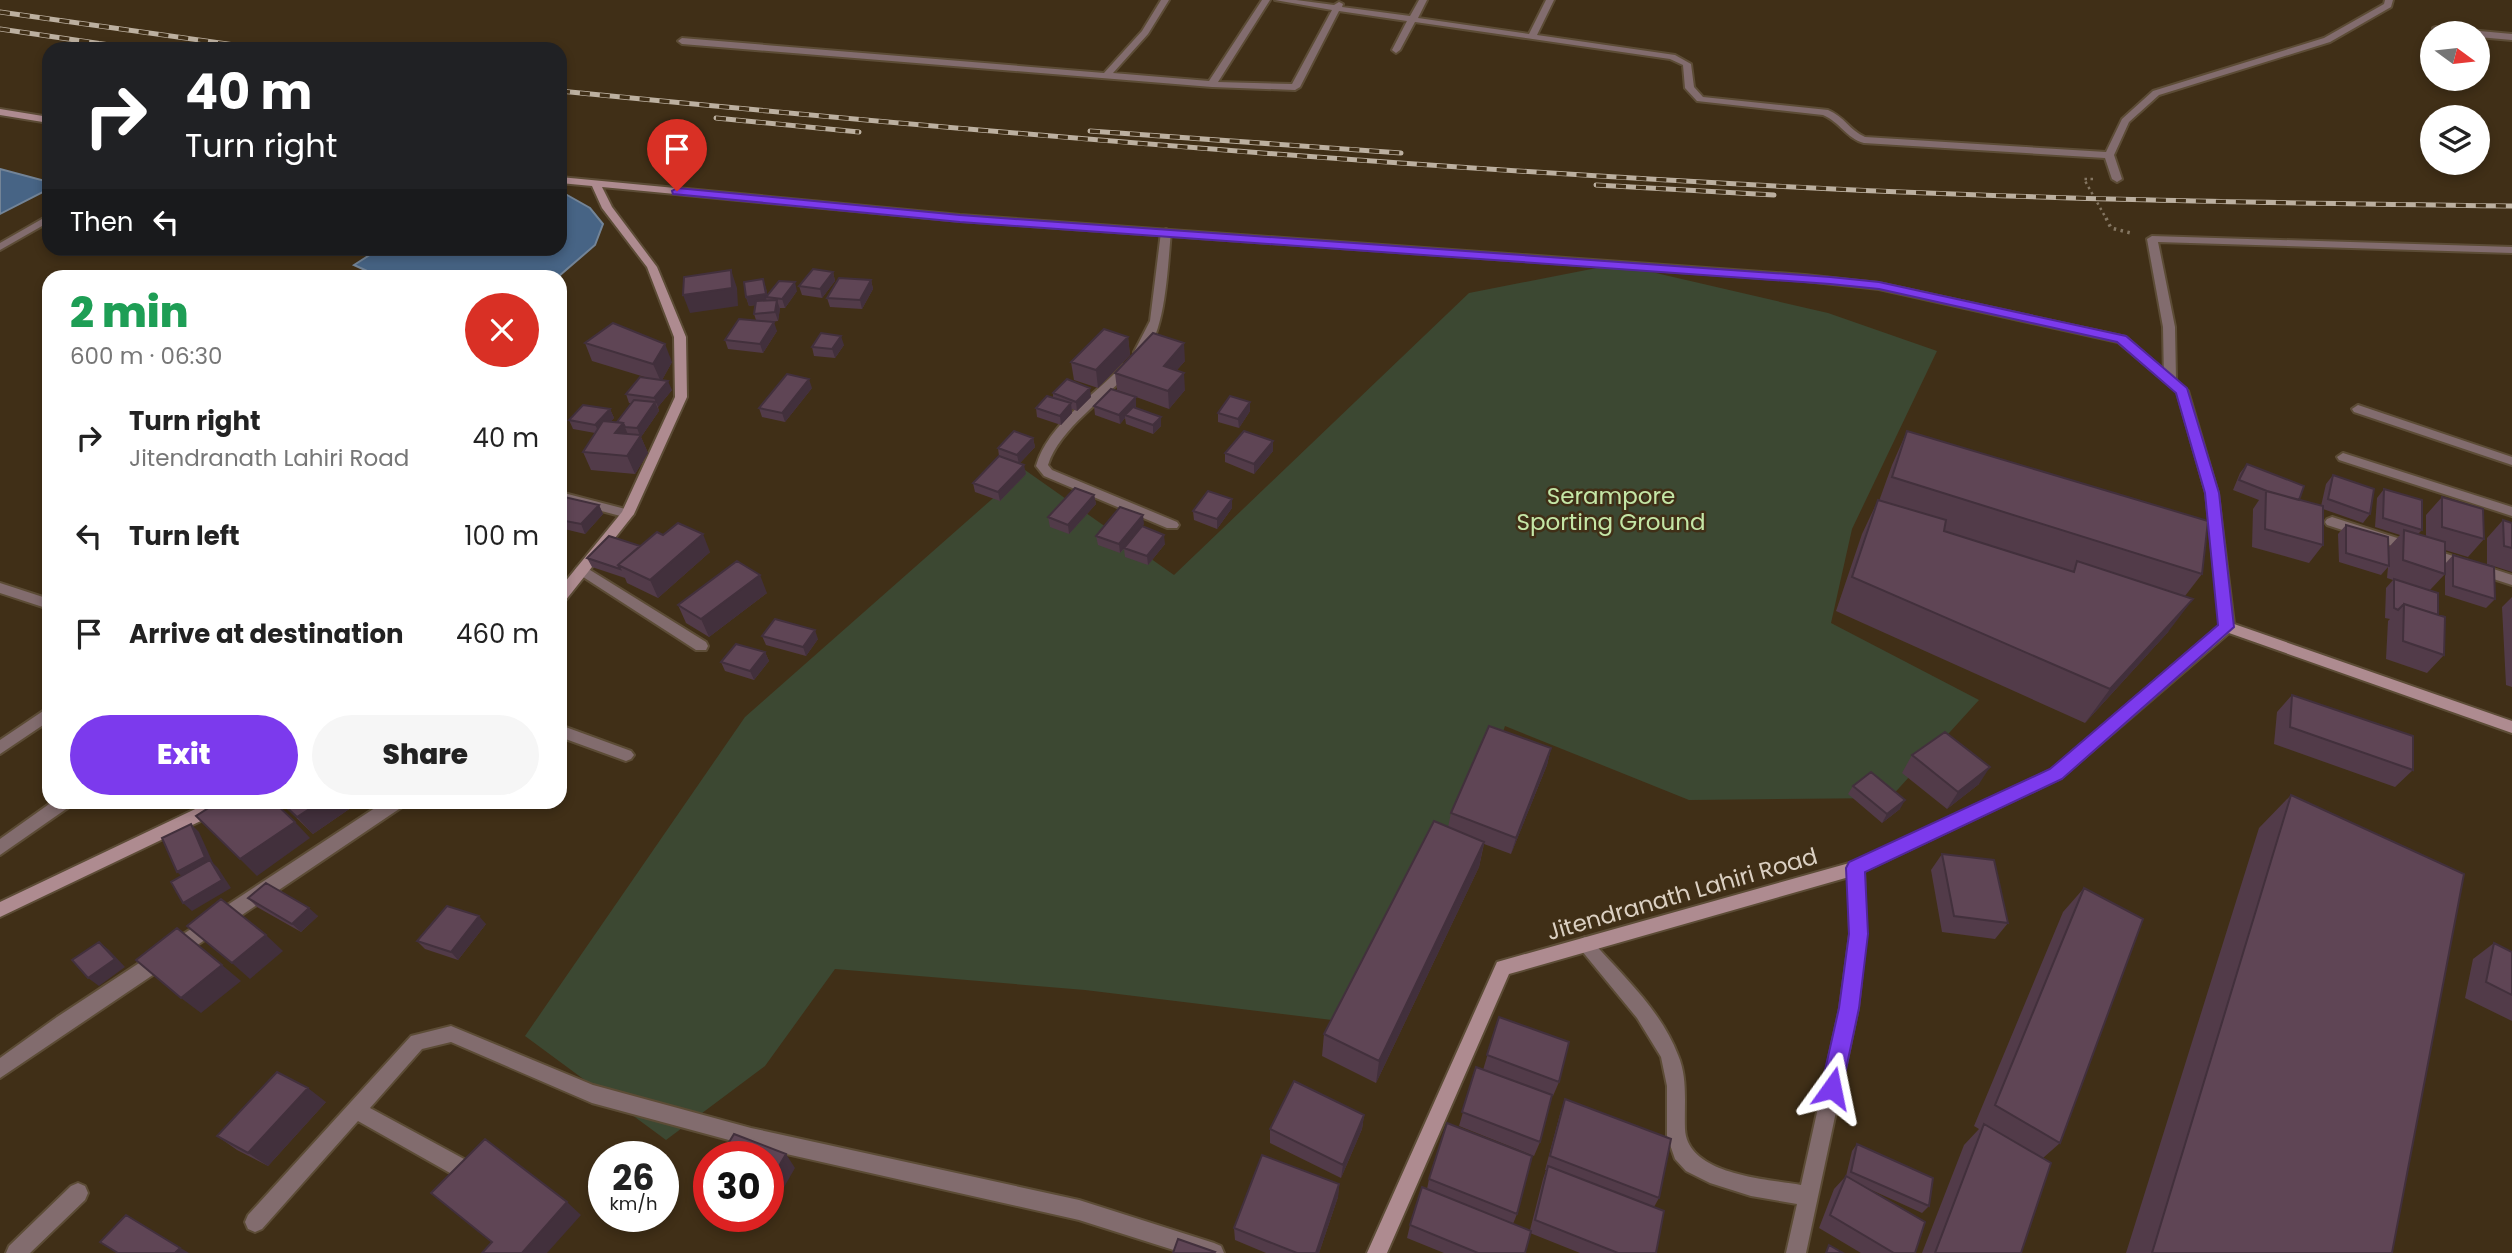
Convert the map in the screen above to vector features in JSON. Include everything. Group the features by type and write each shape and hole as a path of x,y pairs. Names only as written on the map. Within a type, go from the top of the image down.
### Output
{"street":[{"path":"1108,73 1145,32 1165,0"},
{"path":"1212,84 1266,0"},
{"path":"1279,0 1338,4 1410,18 1672,57 1687,64 1690,88 1700,99 1825,112 1843,120 1850,134 1864,140 2109,155"},
{"path":"1396,50 1410,18 1423,0"},
{"path":"1533,35 1550,0"},
{"path":"2117,179 2109,155 2125,121 2156,93 2327,40 2388,5 2389,0"},
{"path":"682,41 1108,73 1212,84 1295,87 1338,4"},
{"path":"2490,35 2512,37"},
{"path":"0,112 42,119"},
{"path":"567,181 960,218 1879,286 2122,339 2182,391 2212,493 2227,627 2512,727"},
{"path":"567,588 628,514 681,397 680,337 652,267 607,208 596,184"},
{"path":"0,247 42,222"},
{"path":"1166,232 1156,321 1146,345 1042,456 1042,466 1048,473 1172,525"},
{"path":"2169,380 2169,327 2152,239 2512,250"},
{"path":"2358,409 2512,461"},
{"path":"2343,457 2512,512"},
{"path":"567,498 628,514"},
{"path":"2332,522 2512,580"},
{"path":"582,570 701,646"},
{"path":"0,588 42,602"},
{"name":"Jitendranath Lahiri Road","path":"1377,1253 1503,968 1856,868 2056,774 2227,627"},
{"path":"0,748 42,718"},
{"path":"567,734 626,755"},
{"path":"0,848 54,809"},
{"path":"0,910 209,809"},
{"path":"0,1069 63,1023 385,809"},
{"path":"1796,1253 1849,1008 1858,934 1856,868"},
{"path":"1585,945 1650,1023 1668,1052 1677,1077 1676,1136 1679,1151 1688,1162 1709,1176 1808,1196"},
{"path":"254,1222 416,1042 451,1034 592,1094 751,1137 1079,1210 1214,1253"},
{"path":"356,1110 457,1166"},
{"path":"16,1253 78,1193"}],"path":[{"path":"2117,179 2084,179 2111,228 2152,239"}],"green space":[{"name":"Serampore Sporting Ground","path":"1617,264 1828,313 1937,351 1852,529 1831,623 1979,700 1890,798 1689,800 1505,726 1480,800 1365,1024 1085,990 835,969 765,1066 666,1140 525,1036 745,717 1025,470 1174,575 1469,293"}],"water":[{"path":"0,169 42,180 42,193 0,214"},
{"path":"567,195 590,208 603,224 595,245 566,270 365,270 354,265 368,256 567,256"}],"building":[{"path":"813,269 833,272 820,289 799,286"},
{"path":"731,270 732,288 683,295 684,277"},
{"path":"839,278 871,280 860,300 827,298"},
{"path":"763,279 766,294 746,297 744,282"},
{"path":"779,281 795,282 782,299 766,297"},
{"path":"777,300 775,312 754,314 756,301"},
{"path":"739,319 774,322 760,344 725,340"},
{"path":"613,323 665,344 653,364 585,343"},
{"path":"1104,329 1128,337 1096,370 1071,362"},
{"path":"821,333 841,336 832,349 812,347"},
{"path":"1153,333 1184,343 1164,366 1184,373 1168,391 1115,373"},
{"path":"787,374 809,379 782,413 759,408"},
{"path":"640,377 668,381 654,398 626,394"},
{"path":"1067,379 1090,388 1076,402 1053,393"},
{"path":"1111,389 1136,397 1119,415 1094,406"},
{"path":"1047,396 1071,403 1060,416 1036,408"},
{"path":"1230,396 1250,402 1238,419 1218,413"},
{"path":"634,400 655,402 637,428 625,427 623,423 617,422"},
{"path":"583,405 610,409 595,425 569,420"},
{"path":"1133,407 1161,417 1153,425 1125,415"},
{"path":"603,421 623,423 615,433 641,435 627,456 583,452"},
{"path":"1014,431 1033,438 1017,455 998,448"},
{"path":"1244,431 1273,441 1254,464 1225,453"},
{"path":"1907,431 2208,521 2202,574 1892,477"},
{"path":"999,456 1024,465 998,492 973,483"},
{"path":"2247,464 2304,486 2299,500 2239,480"},
{"path":"2333,475 2374,489 2370,514 2328,499"},
{"path":"1075,488 1094,495 1068,525 1048,517"},
{"path":"2384,489 2422,500 2422,530 2383,518"},
{"path":"1208,491 1232,499 1217,519 1193,511"},
{"path":"2266,491 2323,506 2323,545 2265,529"},
{"path":"2442,497 2483,509 2484,539 2442,527"},
{"path":"567,498 599,505 581,524 567,521"},
{"path":"1878,500 1946,520 1944,531 2074,572 2077,561 2193,599 2110,689 1852,577"},
{"path":"1120,507 1143,515 1119,544 1096,536"},
{"path":"2503,520 2512,523 2512,548 2504,546"},
{"path":"678,523 703,534 650,580 618,565 657,532 663,535"},
{"path":"2346,525 2388,537 2389,566 2346,553"},
{"path":"1142,526 1164,535 1147,556 1124,548"},
{"path":"2404,530 2445,542 2445,574 2403,560"},
{"path":"609,536 640,546 618,565 620,569 587,558"},
{"path":"2453,555 2494,567 2495,599 2453,586"},
{"path":"737,561 760,575 701,619 678,605"},
{"path":"2394,579 2438,593 2438,615 2404,604 2398,610 2394,608"},
{"path":"2404,604 2445,617 2444,655 2403,641"},
{"path":"775,619 815,630 803,647 762,636"},
{"path":"736,644 765,652 750,671 721,662"},
{"path":"2292,695 2413,736 2413,770 2290,727"},
{"path":"1489,726 1551,748 1516,838 1451,813"},
{"path":"1945,732 1990,767 1958,792 1912,755"},
{"path":"1871,772 1905,800 1887,814 1853,786"},
{"path":"2291,795 2464,874 2392,1253 2152,1253"},
{"path":"207,809 281,809 295,822 240,859 196,816"},
{"path":"288,809 309,809 297,817"},
{"path":"1434,821 1484,842 1379,1061 1324,1034"},
{"path":"191,824 205,857 177,872 162,838"},
{"path":"1942,854 1994,860 2008,923 1954,916"},
{"path":"210,860 222,880 183,903 171,882"},
{"path":"266,883 309,908 292,924 248,898"},
{"path":"2084,888 2143,919 2060,1143 1995,1105"},
{"path":"221,899 266,935 232,963 187,926"},
{"path":"447,906 479,916 451,952 417,941"},
{"path":"177,928 222,965 181,998 136,960"},
{"path":"99,942 115,959 88,978 72,960"},
{"path":"2494,943 2512,952 2512,995 2486,982"},
{"path":"1499,1017 1569,1042 1559,1082 1487,1055"},
{"path":"1476,1067 1552,1095 1540,1142 1462,1112"},
{"path":"277,1072 308,1088 248,1153 217,1136"},
{"path":"1294,1081 1364,1115 1343,1165 1270,1129"},
{"path":"1565,1099 1671,1139 1659,1198 1550,1156"},
{"path":"1447,1123 1532,1156 1517,1214 1429,1179"},
{"path":"1984,1124 2051,1163 2021,1253 1935,1253"},
{"path":"734,1134 752,1141 730,1141"},
{"path":"485,1139 567,1202 522,1253 482,1253 492,1242 431,1193"},
{"path":"1857,1144 1933,1178 1929,1206 1851,1172"},
{"path":"1262,1155 1339,1184 1316,1253 1297,1253 1234,1228"},
{"path":"1548,1166 1664,1211 1656,1253 1618,1253 1535,1220"},
{"path":"1846,1176 1925,1222 1915,1253 1894,1253 1830,1215"},
{"path":"1422,1187 1531,1231 1525,1253 1478,1253 1410,1225"},
{"path":"126,1215 180,1248 175,1253 118,1253 100,1242"},
{"path":"1178,1239 1215,1252 1173,1253"},
{"path":"1829,1245 1843,1253 1826,1253"}],"railway":[{"path":"0,12 213,42"},
{"path":"0,29 89,42"},
{"path":"567,92 1167,146 1623,178 2051,197 2512,206"},
{"path":"716,118 859,132"},
{"path":"1090,131 1401,153"},
{"path":"1596,185 1774,195"}],"route":[{"path":"677,191 960,218 1649,266 1879,286 2122,339 2182,391 2212,493 2227,627 2056,774 1856,868 1858,934 1849,1008 1832,1088"}]}
